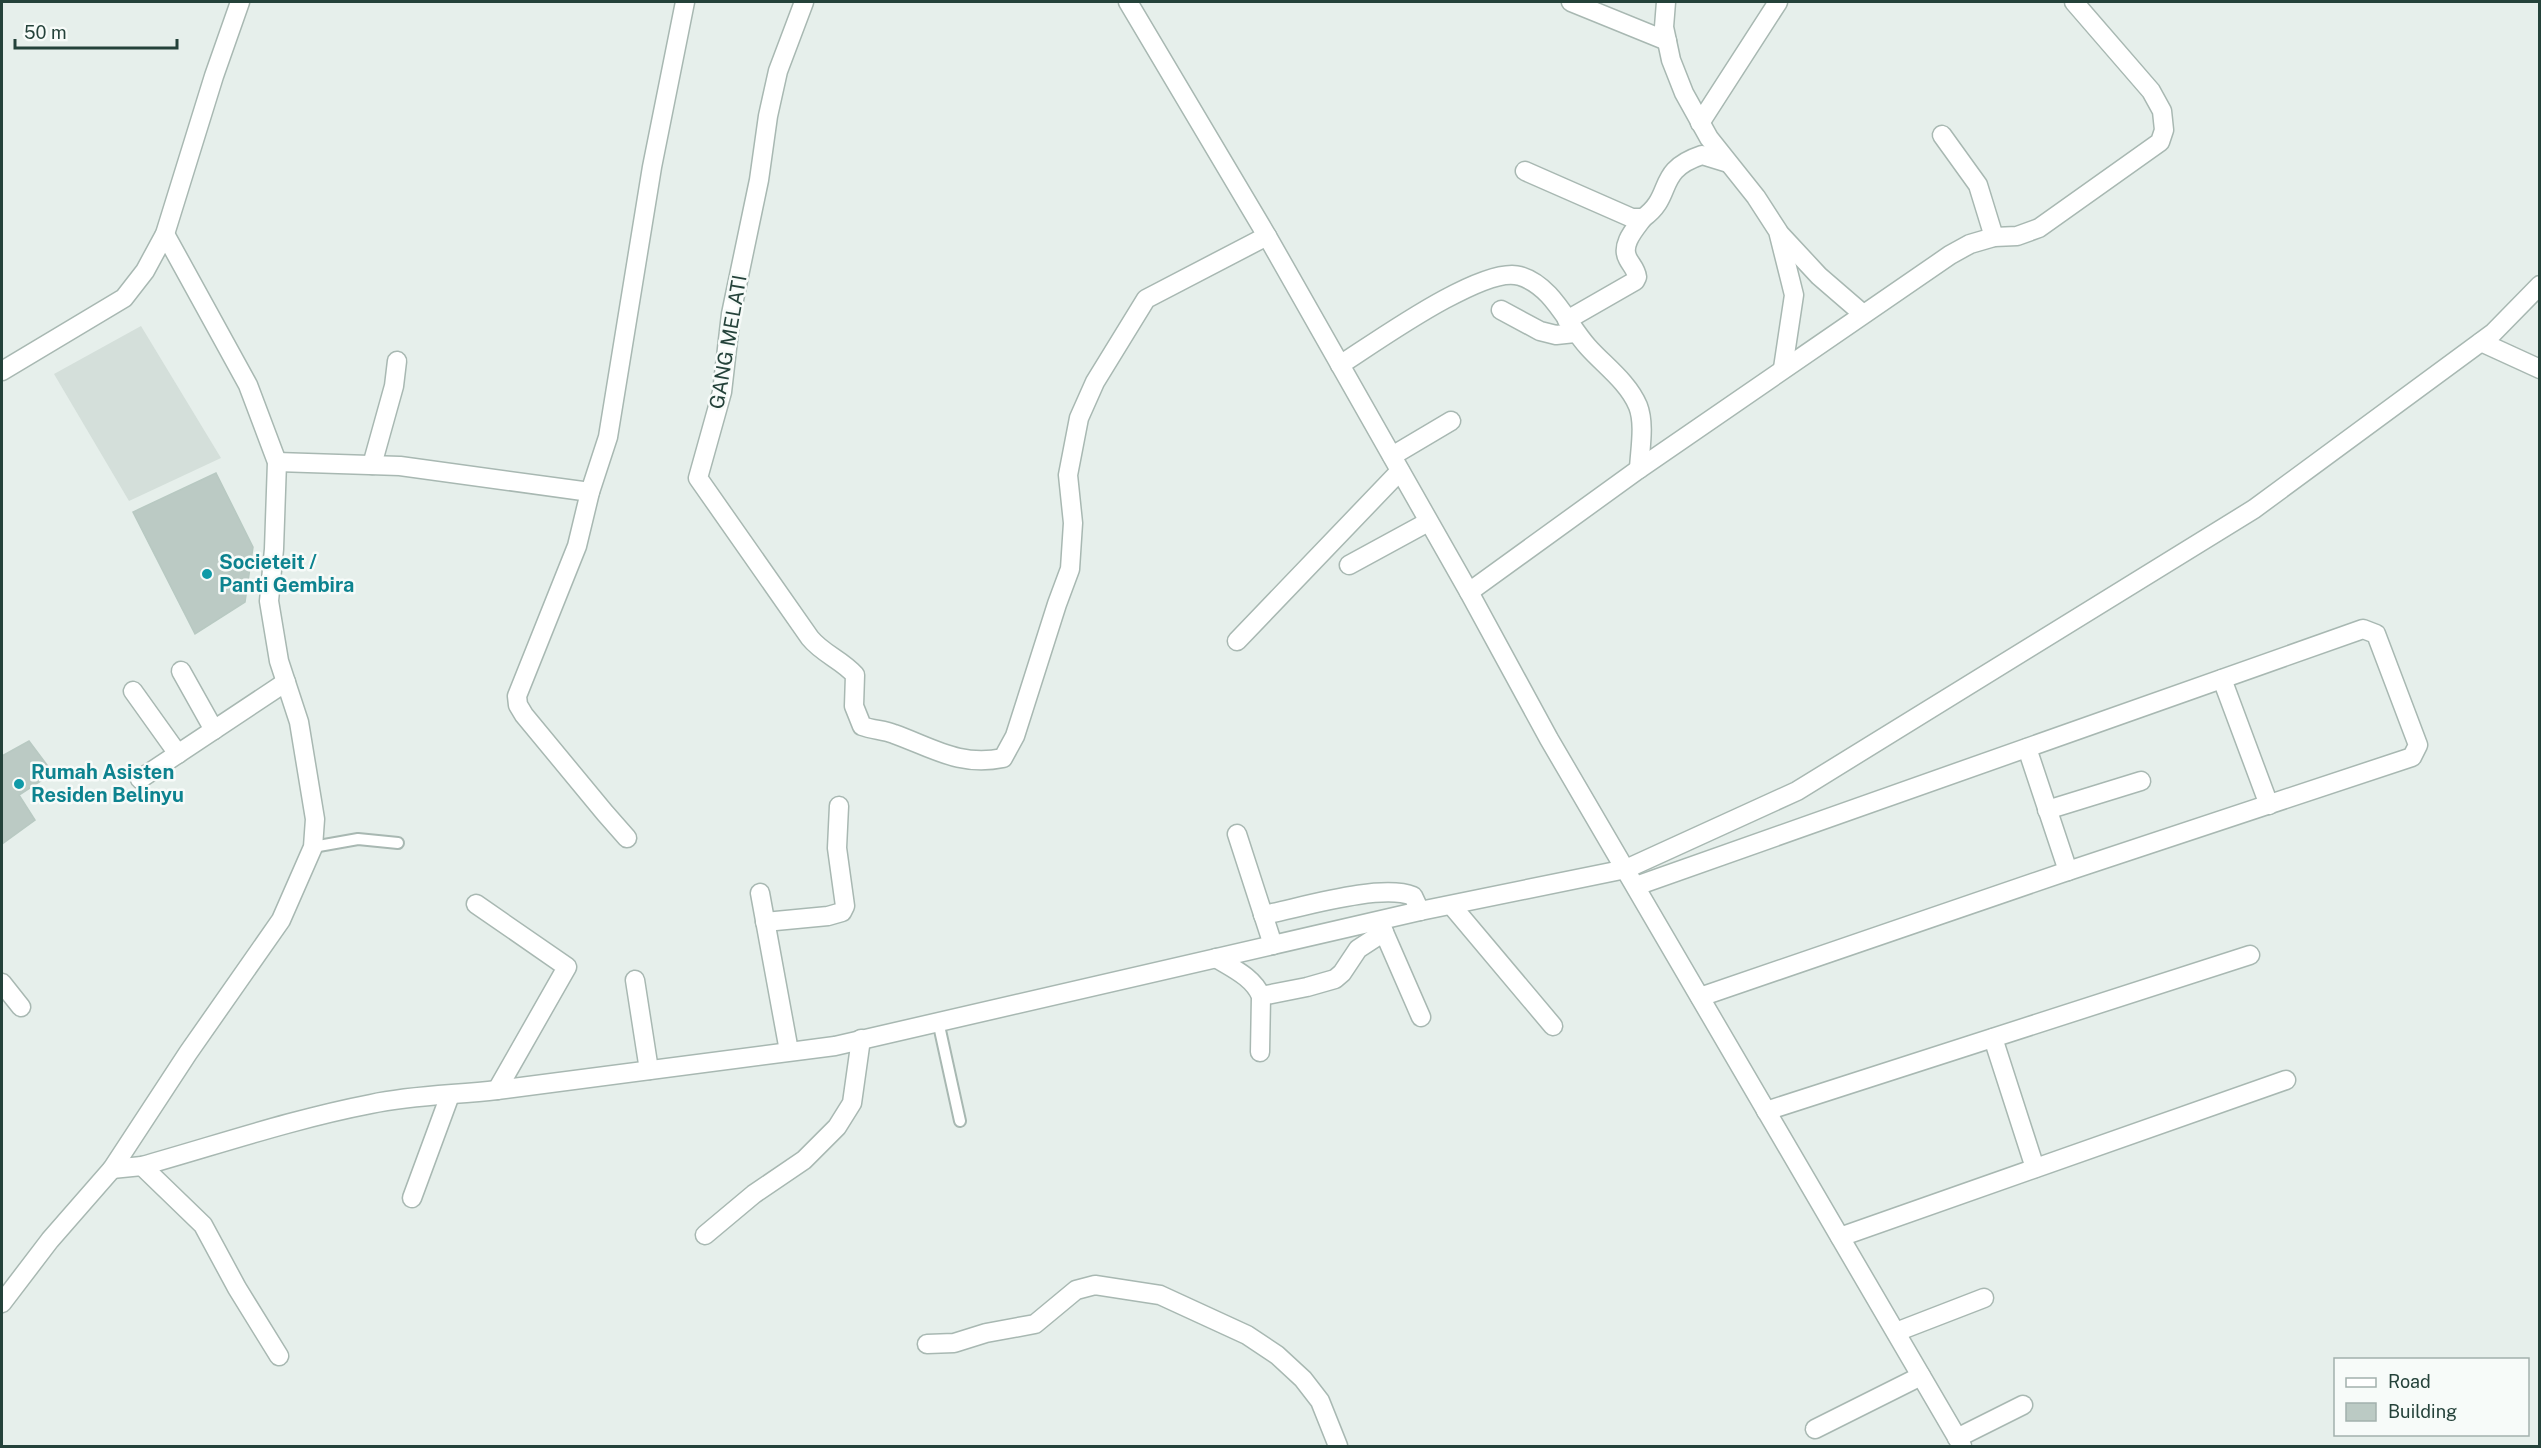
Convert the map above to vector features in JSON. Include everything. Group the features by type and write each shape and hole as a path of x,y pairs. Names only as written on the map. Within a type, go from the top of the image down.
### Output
{"street":[{"path":"2,372 124,298 145,271 165,234 214,76 240,2"},
{"path":"627,838 524,715 518,705 517,696 577,546 590,492 608,437 652,167 685,2"},
{"name":"GANG MELATI","path":"804,2 778,71 768,116 755,201 731,314 722,392 698,478 824,652 855,675 854,706 862,726 872,730 891,732 955,759 983,762 1003,758 1015,736 1070,569 1073,523 1068,475 1079,418 1095,382 1146,299 1267,236"},
{"path":"1128,2 1267,236 1469,592 1549,739 1959,1442 2023,1405"},
{"path":"1571,2 1667,41"},
{"path":"1666,2 1664,27 1671,60 1683,93 1708,138 1756,197 1778,231 1819,276 1863,314"},
{"path":"1700,123 1778,2"},
{"path":"1469,592 1783,368 1950,255 1970,244 1994,237 2017,236 2039,228 2160,142 2164,130 2162,111 2151,91 2074,2"},
{"path":"1942,135 1978,185 1994,237"},
{"path":"1501,310 1540,331 1556,335 1571,327 1637,277 1636,271 1626,257 1625,248 1643,218 1658,203 1669,175 1678,166 1702,155 1728,163"},
{"path":"1525,171 1632,218 1643,218"},
{"path":"1778,231 1794,295 1783,368"},
{"path":"2,1303 50,1240 112,1169 188,1053 282,920 313,847 315,819 311,788 299,722 279,661 269,601 274,549 277,462 248,385 165,234"},
{"path":"1340,365 1409,320 1455,294 1500,275 1519,275 1537,285 1551,297 1571,327 1608,366 1638,406 1641,428 1640,469"},
{"path":"112,1169 142,1166 370,1104 497,1090 835,1046 1273,945 1381,927 1420,911 1626,869 1797,791 2254,509 2493,333 2540,285"},
{"path":"2481,342 2540,369"},
{"path":"372,465 394,386 397,362"},
{"path":"1237,641 1396,464 1451,421"},
{"path":"277,462 400,465 590,492"},
{"path":"1349,565 1428,522"},
{"path":"1636,886 2363,629 2376,634 2418,746 2412,757 2068,871 1700,998"},
{"path":"181,671 214,730"},
{"path":"2222,679 2269,805"},
{"path":"140,779 286,682"},
{"path":"134,691 178,754"},
{"path":"2027,748 2068,871"},
{"path":"2047,810 2141,781"},
{"path":"765,922 828,916 842,912 845,906 837,848 839,806"},
{"path":"1236,834 1273,945"},
{"path":"1263,915 1342,898 1394,891 1413,896 1420,911"},
{"path":"760,893 789,1051"},
{"path":"476,904 567,967 497,1090"},
{"path":"1452,906 1553,1026"},
{"path":"1260,996 1335,979 1342,973 1358,949 1381,927"},
{"path":"1381,927 1421,1017"},
{"path":"1766,1111 2250,955"},
{"path":"1216,958 1252,982 1260,996 1260,1052"},
{"path":"635,980 648,1070"},
{"path":"2,984 21,1006"},
{"path":"1993,1038 2035,1168"},
{"path":"705,1235 754,1194 804,1160 837,1127 852,1103 861,1039"},
{"path":"1840,1237 2286,1080"},
{"path":"412,1198 441,1095"},
{"path":"142,1166 203,1225 237,1288 279,1356"},
{"path":"927,1344 954,1343 986,1333 1035,1324 1076,1290 1095,1285 1160,1295 1247,1335 1276,1355 1303,1379 1320,1401 1338,1446"},
{"path":"1896,1332 1984,1298"},
{"path":"1815,1429 1921,1376"}],"lane":[{"path":"313,847 358,839 398,843"},
{"path":"938,1021 960,1121"}],"shaded area":[{"path":"141,326 221,458 129,501 54,374"}],"building":[{"name":"Societeit / Panti Gembira","path":"216,473 253,547 245,602 195,634 133,512"},
{"name":"Rumah Asisten Residen Belinyu","path":"29,741 53,773 19,795 35,820 2,844 2,756"}],"place":[{"name":"Societeit / Panti Gembira","path":"207,574"},
{"name":"Rumah Asisten Residen Belinyu","path":"19,784"}]}
